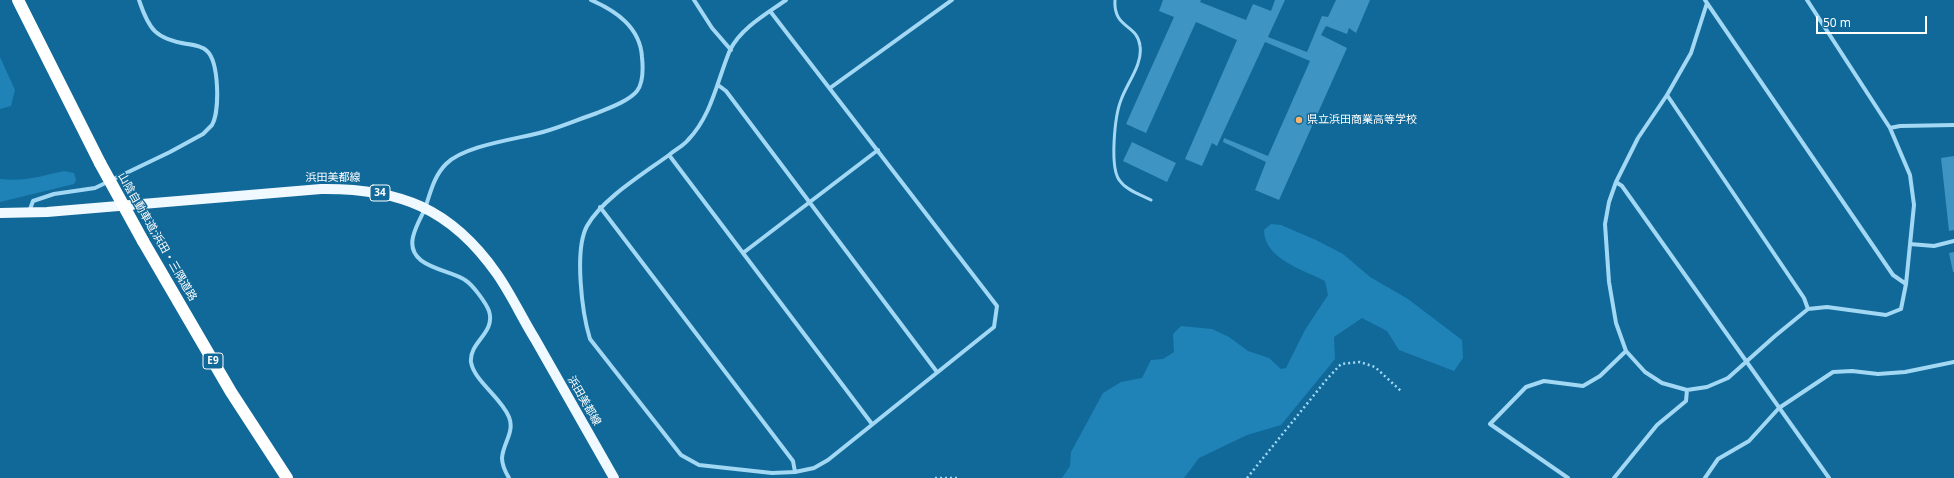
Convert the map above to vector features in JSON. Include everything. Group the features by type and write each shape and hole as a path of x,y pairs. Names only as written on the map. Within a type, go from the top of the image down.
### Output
{"highway":[{"name":"山陰自動車道;浜田・三隅道路","path":"18,0 100,163 143,241 231,392 287,478"}],"main road":[{"name":"浜田美都線","path":"0,213 29,213 291,190 328,189 363,190 381,193 425,208 464,235 497,275 614,478"}],"street":[{"path":"29,213 33,201 54,194 95,188 170,152 203,134 212,125 217,101 216,66 212,57 206,50 200,47 172,41 156,34 148,21 139,0"},
{"path":"509,478 502,457 510,430 511,424 509,416 499,399 476,375 471,362 473,350 486,333 490,324 488,311 472,286 464,279 432,268 422,262 414,250 412,238 425,208 430,188 447,163 472,149 544,132 615,106 637,91 644,70 641,46 630,26 609,8 591,0"},
{"path":"694,0 712,28 731,50"},
{"path":"770,11 997,306 994,327 828,460 814,468 795,472 772,473 714,468 699,465 681,455 590,339 584,318 580,254 587,227 600,207 688,140 705,116 731,50 745,30 770,11 786,0"},
{"path":"830,88 952,0"},
{"path":"1706,2 1691,54 1667,95 1638,138 1616,182 1609,202 1605,224 1609,282 1616,323 1626,351 1645,372 1662,383 1688,390 1707,387 1728,378 1808,309 1827,307 1886,315 1901,309 1906,284 1914,205 1910,175 1890,128 1807,0"},
{"path":"1706,2 1893,275 1906,284"},
{"path":"718,86 726,91 811,202 937,372"},
{"path":"1667,95 1804,298 1808,309"},
{"path":"1890,128 1900,126 1954,125"},
{"path":"743,253 878,150"},
{"path":"669,155 872,424"},
{"path":"1616,182 1622,186 1746,363 1829,478"},
{"path":"600,207 793,461 795,472"},
{"path":"1910,244 1934,246 1954,241"},
{"path":"1568,478 1490,424 1526,387 1544,380 1583,386 1600,376 1626,351"},
{"path":"1705,478 1718,459 1749,441 1779,408 1833,372 1852,371 1878,374 1905,372 1954,362"},
{"path":"1614,478 1657,425 1686,401 1688,390"}],"lane":[{"path":"1115,0 1115,9 1118,19 1137,36 1140,46 1140,58 1120,102 1113,157 1114,166 1119,181 1136,193 1151,200"}],"path":[{"path":"1248,478 1327,379 1341,364 1360,362 1374,367 1402,392"},
{"path":"935,478 957,478"}],"shaded area":[{"path":"0,57 15,90 11,106 0,109"},
{"path":"64,171 74,173 76,180 74,184 0,202 0,179 25,179"},
{"path":"1271,224 1281,225 1316,240 1343,254 1370,277 1408,299 1462,340 1463,358 1454,371 1399,350 1387,331 1362,318 1334,337 1335,359 1281,425 1247,435 1199,458 1184,478 1062,478 1070,466 1071,452 1103,393 1121,382 1142,378 1151,360 1163,359 1174,352 1173,334 1181,326 1212,329 1229,337 1248,351 1269,358 1281,369 1286,368 1305,330 1328,295 1325,281 1296,268 1278,256 1271,249 1266,240 1264,230"}],"building":[{"path":"1163,0 1201,0 1200,2 1246,20 1253,4 1271,11 1275,0 1285,0 1268,37 1307,52 1322,16 1328,17 1336,0 1370,0 1356,33 1349,28 1347,34 1326,26 1321,35 1347,48 1279,200 1255,190 1266,162 1223,142 1224,138 1268,156 1310,61 1265,42 1217,146 1212,143 1202,166 1185,159 1237,40 1196,22 1146,133 1126,124 1174,17 1159,11"},
{"path":"1132,142 1176,163 1167,182 1123,161"},
{"path":"1954,156 1954,230 1949,231 1941,158"},
{"path":"1954,252 1954,272 1953,272 1949,253"}],"place":[{"name":"県立浜田商業高等学校","path":"1299,120"}]}
